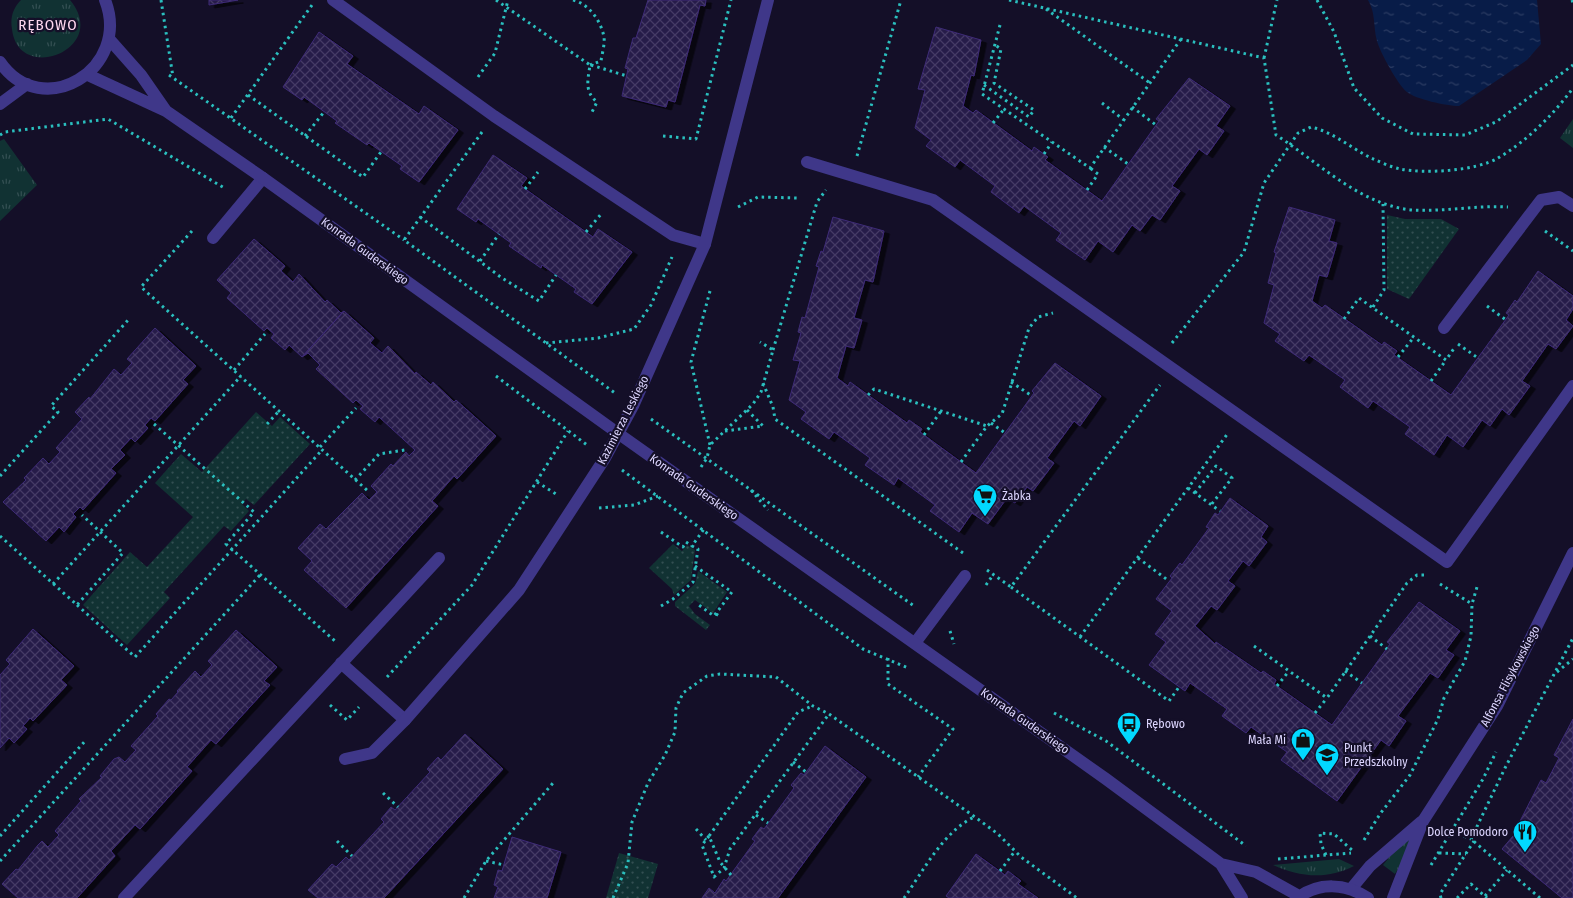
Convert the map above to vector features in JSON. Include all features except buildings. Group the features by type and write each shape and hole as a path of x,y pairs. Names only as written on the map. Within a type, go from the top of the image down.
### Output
{"street":[{"path":"0,62 6,71 27,84 48,88 69,85 88,75 102,59 110,40 111,20 105,0"},
{"path":"333,0 494,116 673,236 705,244"},
{"name":"Kazimierza Leskiego","path":"345,759 372,753 405,720 519,590 619,434 705,244 768,0"},
{"name":"Konrada Guderskiego","path":"110,40 141,74 166,111"},
{"name":"Konrada Guderskiego","path":"88,75 166,111 263,178 619,434 1106,779 1221,864 1242,898"},
{"path":"0,104 27,84"},
{"path":"807,162 933,200 1447,562 1573,386"},
{"path":"213,238 263,178"},
{"path":"1444,328 1540,200 1559,196 1573,206"},
{"name":"Alfonsa Flisykowskiego","path":"1393,898 1423,821 1497,706 1573,552"},
{"path":"124,898 439,558"},
{"path":"915,643 965,576"},
{"path":"346,659 373,692 405,720"},
{"name":"Alfonsa Flisykowskiego","path":"1351,888 1370,866 1423,821"},
{"name":"Konrada Guderskiego","path":"1221,864 1256,872 1298,897"},
{"path":"1298,897 1315,888 1333,886 1351,888 1368,898"}],"path":[{"path":"162,0 173,78"},
{"path":"231,118 316,0"},
{"path":"496,0 590,65 627,76"},
{"path":"465,95 495,53 508,0"},
{"path":"573,0 581,1 594,13 604,38 601,61 590,65"},
{"path":"662,136 696,139 731,0"},
{"path":"1009,0 1264,58"},
{"path":"1277,0 1264,58 1276,135 1328,172 1383,204 1410,210 1436,211 1501,207 1533,208"},
{"path":"1317,0 1334,32 1354,88 1382,118 1413,134 1465,135 1473,132 1496,122 1573,65"},
{"path":"1044,8 1150,83"},
{"path":"1000,25 982,94 1098,174 1087,190"},
{"path":"1090,168 1181,38"},
{"path":"984,85 1030,116 1034,110 994,83 1001,49 994,45"},
{"path":"590,65 587,88 590,96 597,102 591,114"},
{"path":"166,72 404,240 915,607"},
{"path":"1160,360 1244,252 1264,183 1298,133 1311,127 1322,129 1372,158 1400,169 1433,171 1468,167 1496,159 1527,137 1562,103 1573,88"},
{"path":"248,95 363,177 381,152"},
{"path":"1102,103 1124,120"},
{"path":"1132,107 1156,125"},
{"path":"993,123 1004,109"},
{"path":"305,136 324,112"},
{"path":"404,240 494,116"},
{"path":"0,135 5,132 108,118 229,190 223,197"},
{"path":"1044,154 1052,142"},
{"path":"1104,147 1128,164"},
{"path":"733,209 758,197 798,198"},
{"path":"1373,307 1384,290 1383,204"},
{"path":"420,217 538,301 556,275"},
{"path":"586,232 594,222"},
{"path":"194,228 141,287 369,492"},
{"path":"1543,229 1573,251"},
{"path":"480,261 499,234"},
{"path":"545,343 598,338 634,329 651,305 680,238"},
{"path":"1486,305 1506,320"},
{"path":"961,462 987,426 1002,414 1029,328 1038,317 1061,312"},
{"path":"0,476 58,412 51,406 129,319"},
{"path":"234,370 265,334"},
{"path":"1398,358 1414,337"},
{"path":"707,458 710,445 748,410 761,392 773,350 760,342"},
{"path":"1458,344 1478,358"},
{"path":"1431,381 1446,360"},
{"path":"491,371 568,431 704,529 863,649 888,658 888,684 952,729 918,777"},
{"path":"54,584 241,376"},
{"path":"1011,587 1161,383 1154,378"},
{"path":"1011,382 1032,396"},
{"path":"763,383 774,407 775,419 969,557"},
{"path":"868,395 874,389 987,426"},
{"path":"0,536 135,657 232,550 356,408"},
{"path":"725,431 763,426 748,410"},
{"path":"267,424 279,411"},
{"path":"924,436 941,411"},
{"path":"991,423 1006,433"},
{"path":"154,424 254,512 226,544 346,659"},
{"path":"315,692 347,720 472,585 568,431"},
{"path":"1080,638 1228,432 1236,438"},
{"path":"355,480 379,454 405,450"},
{"path":"1195,493 1216,466 1232,478 1212,505"},
{"path":"1188,488 1220,511"},
{"path":"574,506 610,509 634,505 659,496"},
{"path":"77,604 123,553 82,516"},
{"path":"692,546 704,529"},
{"path":"661,532 683,547 686,542 698,549 693,582 673,599 661,606"},
{"path":"1138,558 1170,581"},
{"path":"695,566 732,592 716,614"},
{"path":"985,569 1168,701 1179,686"},
{"path":"1420,570 1472,604"},
{"path":"0,862 260,575"},
{"path":"1315,713 1407,583 1417,575 1427,575"},
{"path":"1355,853 1380,814 1410,775 1427,745 1438,720 1444,698 1465,661 1471,636 1472,604 1477,587"},
{"path":"696,602 714,616 716,614 720,617"},
{"path":"952,632 956,650"},
{"path":"1370,636 1387,649"},
{"path":"1441,898 1440,894 1466,854 1573,638"},
{"path":"1254,646 1327,698"},
{"path":"1554,673 1573,659"},
{"path":"1278,686 1289,671"},
{"path":"1345,671 1362,683"},
{"path":"613,898 628,863 632,822 648,783 666,755 675,732 676,708 683,693 707,676 720,674 776,678 812,706 829,714 975,817 998,834 1015,851 1077,898"},
{"path":"812,706 798,712 702,844 714,877 724,868 730,848 829,714"},
{"path":"1052,712 1106,741 1249,848"},
{"path":"0,836 86,740"},
{"path":"793,762 806,772"},
{"path":"464,898 486,861 553,783"},
{"path":"384,793 398,806"},
{"path":"756,815 768,823"},
{"path":"904,898 948,837 962,823 975,817"},
{"path":"696,829 706,840"},
{"path":"1452,831 1472,840 1540,898"},
{"path":"1326,855 1321,844 1320,833 1334,834 1355,853"},
{"path":"709,836 724,868 731,875"},
{"path":"337,842 352,856"},
{"path":"1000,871 1015,851"},
{"path":"1274,859 1355,853"},
{"path":"1439,853 1466,854"},
{"path":"486,861 504,865"},
{"path":"1457,898 1471,884 1486,897 1507,870"},
{"path":"1066,898 1070,893"}],"green space":[{"path":"21,0 70,0 80,18 79,33 71,45 59,54 44,57 29,55 18,46 11,21 14,10"},
{"path":"1573,119 1573,148 1560,138"},
{"path":"4,139 37,185 0,221 0,141"},
{"path":"1387,215 1405,219 1441,219 1459,229 1409,299 1387,289"},
{"path":"256,412 272,426 280,417 310,444 254,505 246,499 242,504 249,511 231,531 224,526 164,592 170,598 127,645 83,605 130,552 147,567 193,517 155,483 181,454 202,472"},
{"path":"673,544 682,551 687,545 695,550 691,580 674,595 672,589 649,568"},
{"path":"698,571 727,592 713,613 695,600 689,606 695,614 710,625 706,630 675,606 675,602 695,584"},
{"path":"1414,827 1421,832 1395,874 1383,865"},
{"path":"619,853 658,864 648,898 606,898"},
{"path":"1339,859 1354,866 1334,873 1313,875 1293,872 1273,865"}],"water":[{"path":"1368,0 1537,0 1541,44 1527,60 1459,106 1432,102 1411,95 1394,76 1377,41 1371,5"}],"place":[{"name":"Żabka","path":"985,517"},
{"name":"Rębowo","path":"1129,745"},
{"name":"Mała Mi","path":"1303,761"},
{"name":"Punkt Przedszkolny","path":"1327,776"},
{"name":"Dolce Pomodoro","path":"1525,853"}],"district":[{"name":"RĘBOWO","path":"48,25"}]}
